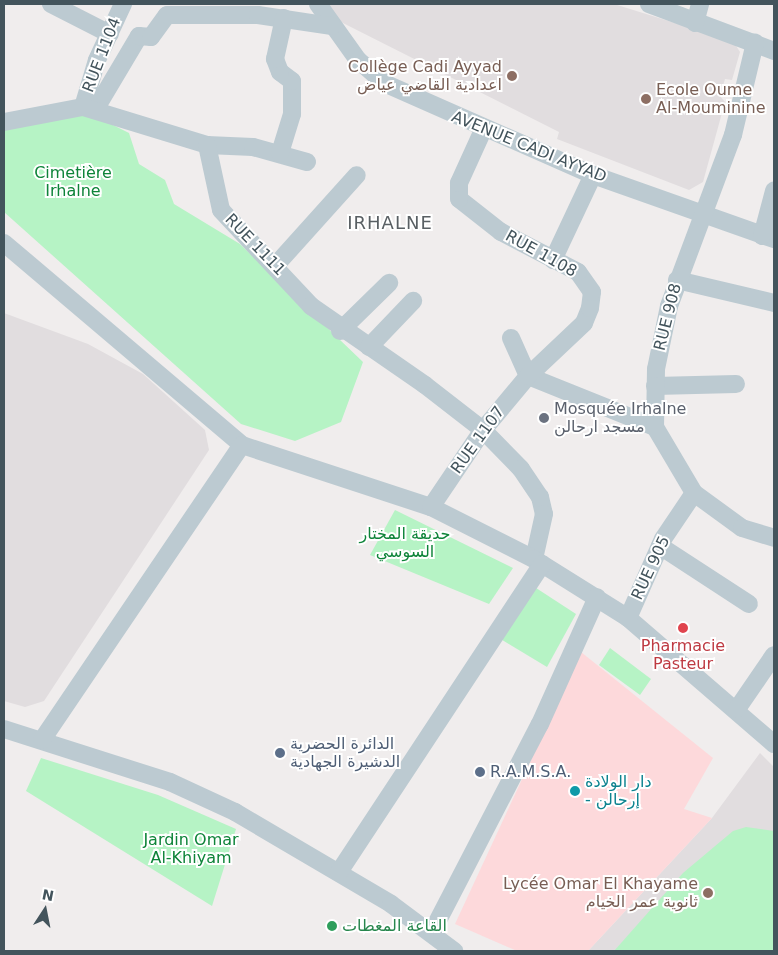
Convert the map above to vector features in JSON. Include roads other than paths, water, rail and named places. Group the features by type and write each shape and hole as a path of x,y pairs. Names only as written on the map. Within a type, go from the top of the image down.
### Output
{"street":[{"path":"52,4 116,19 139,36 151,37 167,15 284,18 332,26"},
{"name":"AVENUE CADI AYYAD","path":"318,4 332,26 384,83 483,130 594,174 706,212 768,238"},
{"path":"649,4 695,23 756,43 774,51"},
{"path":"695,23 700,4"},
{"path":"280,153 292,114 292,81 280,72 275,59 284,18"},
{"name":"RUE 1104","path":"89,108 116,19"},
{"path":"89,108 139,36"},
{"name":"RUE 908","path":"655,427 655,386 676,280 706,212 733,135 756,43"},
{"path":"4,122 89,108 206,145 280,153 307,162"},
{"name":"RUE 1108","path":"483,130 459,183 459,199 482,220 588,281 590,308 584,323 528,376"},
{"name":"RUE 1111","path":"206,145 221,210 311,306 340,330 369,347 483,430 521,469 540,497 544,524 538,562 340,872"},
{"path":"553,260 594,174"},
{"path":"275,266 357,175"},
{"path":"768,238 774,191"},
{"path":"4,243 242,444 431,507 538,562 628,618 737,710 774,744"},
{"path":"676,280 774,303"},
{"path":"340,330 389,283"},
{"path":"369,347 413,301"},
{"path":"511,338 528,376 655,427 694,493 742,528 774,538"},
{"name":"RUE 1107","path":"431,507 483,430 528,376"},
{"path":"655,386 736,384"},
{"path":"42,740 242,444"},
{"name":"RUE 905","path":"628,618 660,546 694,493"},
{"path":"660,546 749,604"},
{"path":"432,932 540,724 597,597"},
{"path":"737,710 774,655"},
{"path":"4,729 170,782 261,825 340,872 432,932 454,951"}],"place":[{"name":"Collège Cadi Ayyad اعدادية القاضي عياض","path":"512,76"},
{"name":"Ecole Oume Al-Mouminine","path":"646,99"},
{"name":"Mosquée Irhalne مسجد ارحالن","path":"544,418"},
{"name":"Pharmacie Pasteur","path":"683,628"},
{"name":"الدائرة الحضرية الدشيرة الجهادية","path":"280,753"},
{"name":"R.A.M.S.A.","path":"480,772"},
{"name":"دار الولادة - إرحالن","path":"575,791"},
{"name":"Lycée Omar El Khayame ثانوية عمر الخيام","path":"708,893"},
{"name":"القاعة المغطات","path":"332,926"}],"district":[{"name":"IRHALNE","path":"390,223"}],"park label":[{"name":"Cimetière Irhalne","path":"73,182"},
{"name":"حديقة المختار السوسي","path":"405,543"},
{"name":"Jardin Omar Al-Khiyam","path":"191,849"}]}
